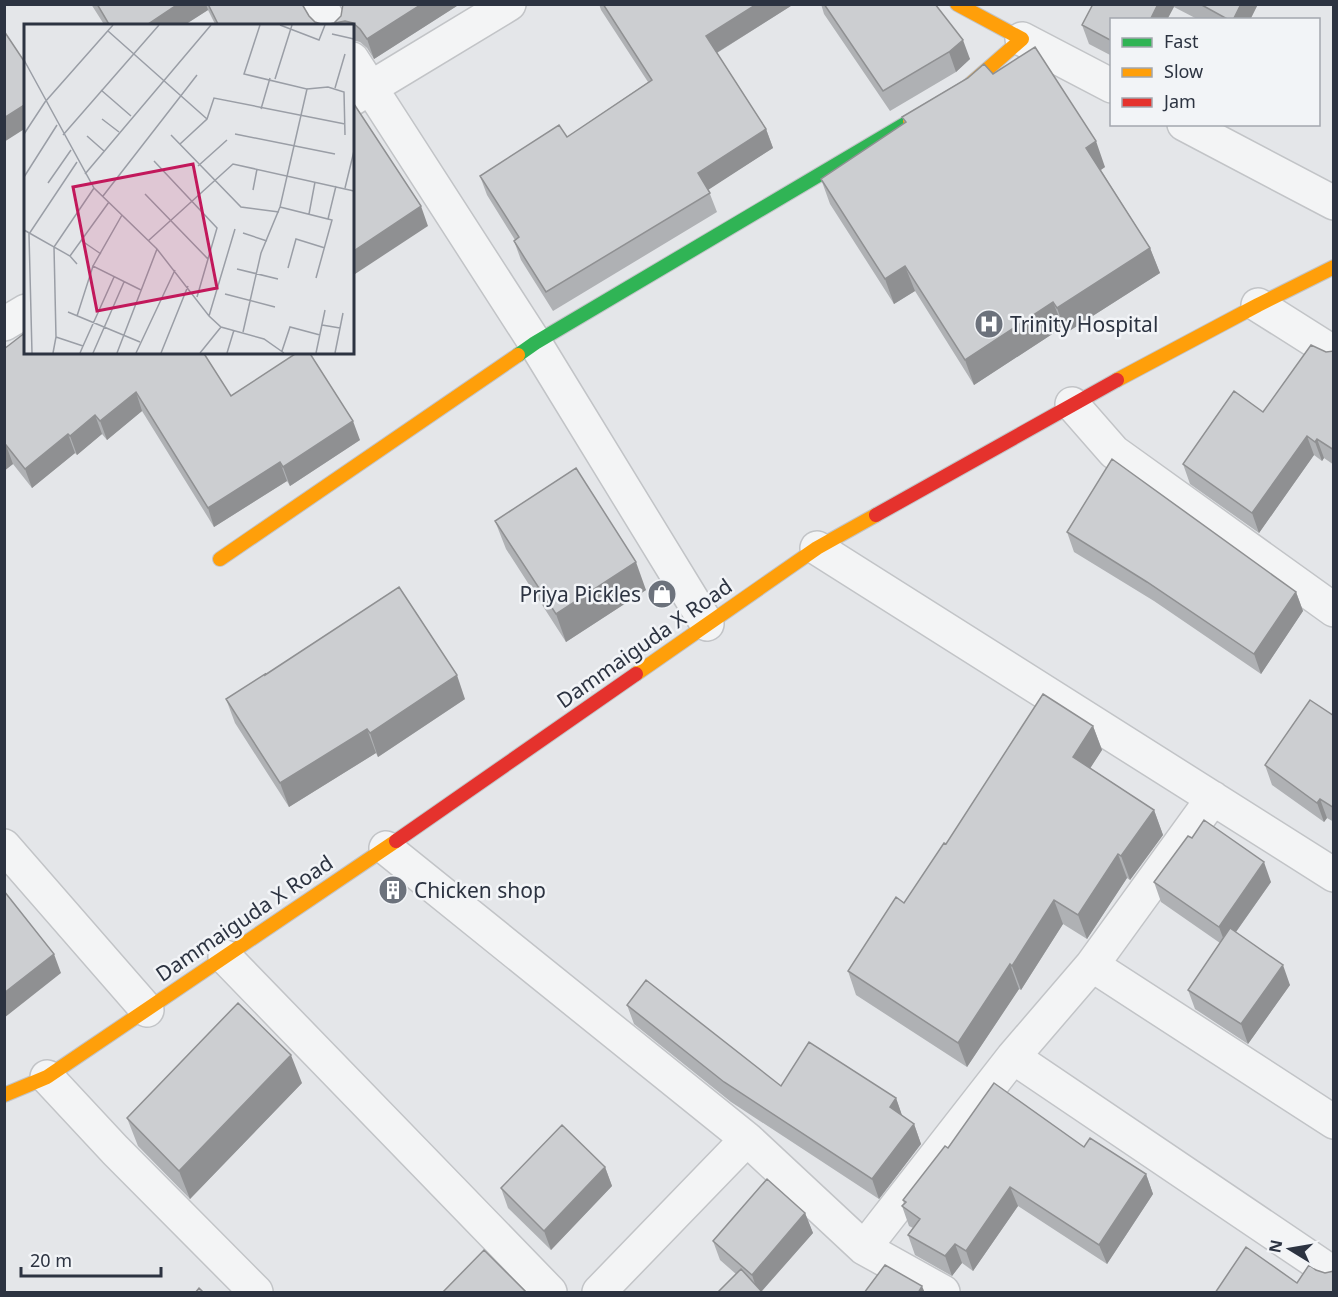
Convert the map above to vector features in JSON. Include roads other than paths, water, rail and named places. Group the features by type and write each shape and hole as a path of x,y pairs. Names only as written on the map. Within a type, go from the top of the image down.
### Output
{"street":[{"path":"319,4 331,24"},
{"path":"361,93 509,4"},
{"path":"957,4 1110,85"},
{"path":"220,559 535,343 966,87 1023,39"},
{"path":"354,67 361,93 535,343 707,624"},
{"path":"1188,126 1334,203"},
{"name":"Dammaiguda X Road","path":"4,1095 47,1077 147,1010 386,848 817,548 1072,404 1334,267"},
{"path":"1258,306 1334,353"},
{"path":"4,324 24,312"},
{"path":"1072,404 1114,452 1334,610"},
{"path":"817,548 1334,875"},
{"path":"864,1248 1013,1057 1092,965 1213,798"},
{"path":"4,846 147,1010"},
{"path":"386,848 747,1139 864,1248 943,1293"},
{"path":"225,957 550,1293"},
{"path":"1092,965 1334,1122"},
{"path":"1013,1057 1334,1274"},
{"path":"47,1077 115,1150 256,1293"},
{"path":"598,1293 747,1139"}],"place":[{"name":"Trinity Hospital","path":"989,324"},
{"name":"Priya Pickles","path":"662,594"},
{"name":"Chicken shop","path":"393,890"}]}
